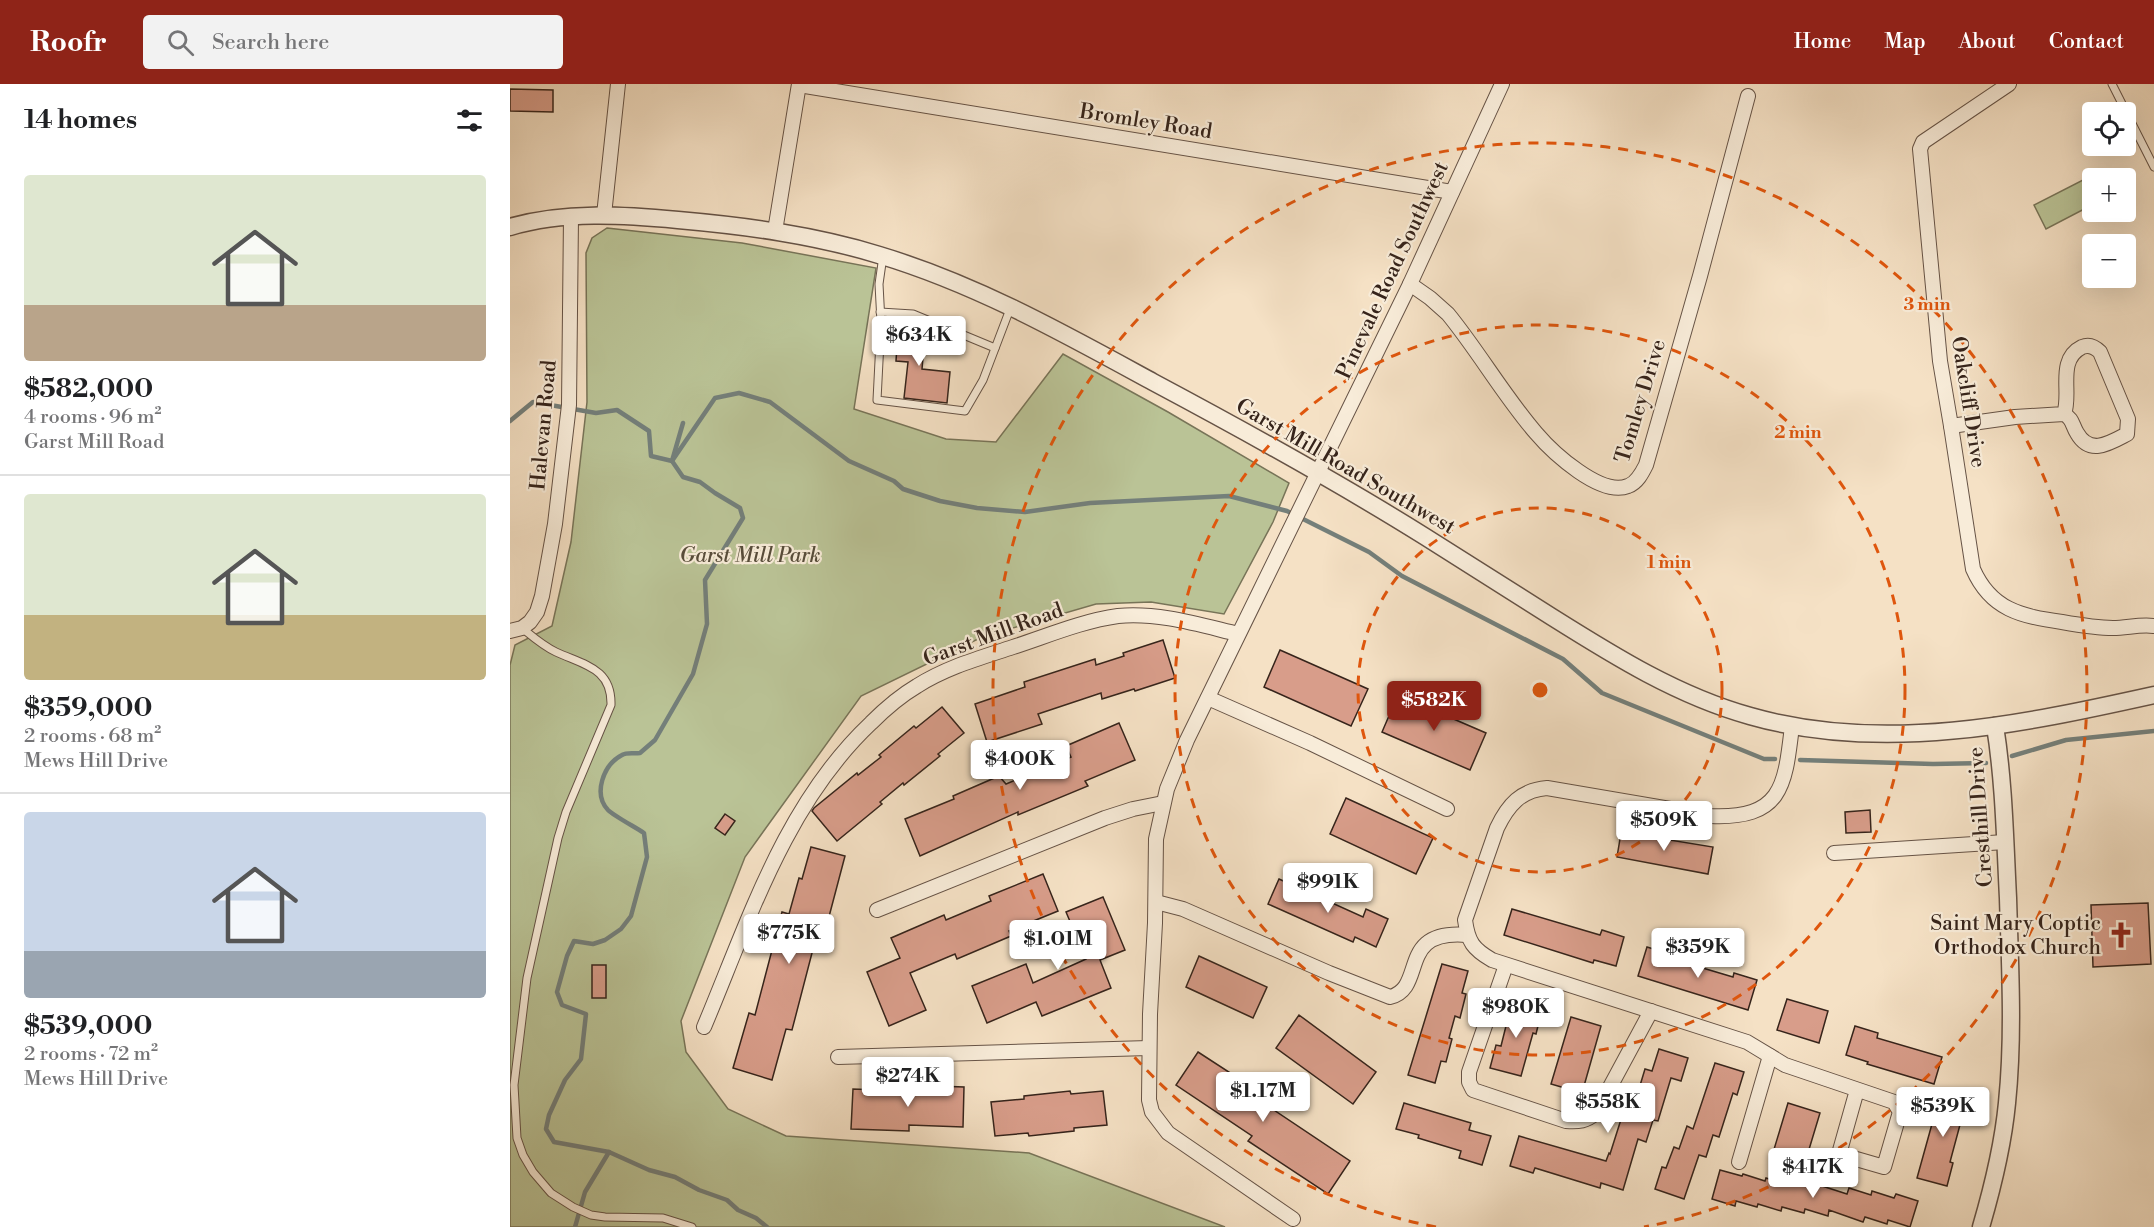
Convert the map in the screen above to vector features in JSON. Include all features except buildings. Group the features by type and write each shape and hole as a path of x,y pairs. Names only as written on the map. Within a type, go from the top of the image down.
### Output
{"street":[{"path":"604,215 618,84"},
{"name":"Pinevale Road Southwest","path":"1318,473 1410,284 1502,84"},
{"name":"Oakcliff Drive","path":"2009,84 1923,142 1920,149 1940,361 1973,569 1979,583 1989,595 2008,609 2028,617 2094,627 2154,626"},
{"path":"775,231 799,85"},
{"name":"Bromley Road","path":"799,85 1452,192"},
{"name":"Tomley Drive","path":"1410,284 1448,314 1537,434 1559,456 1605,487 1629,486 1635,482 1646,465 1748,96"},
{"name":"Garst Mill Road Southwest","path":"510,226 571,217 604,215 737,226 832,243 883,256 931,272 1010,307 1092,348 1318,473 1369,502 1602,649 1655,678 1710,703 1751,717 1828,731 1875,734 1932,733 2068,714 2154,695"},
{"name":"Halevan Road","path":"516,629 530,622 537,612 555,524 566,437 570,357 571,217"},
{"path":"1952,426 2015,417 2064,414 2072,421 2077,433 2085,442 2094,446 2103,447 2127,434 2128,419 2100,352 2095,347 2081,348 2072,357 2065,380 2068,399 2064,414"},
{"path":"1293,1219 1168,1133 1152,1112 1149,1100 1149,1048 1156,839 1163,803 1187,741 1318,473"},
{"name":"Garst Mill Road","path":"704,1027 775,856 801,810 832,764 854,739 890,705 914,687 956,665 1094,620 1119,616 1144,616 1238,634"},
{"path":"1208,698 1447,808"},
{"path":"1792,726 1786,774 1780,787 1772,800 1749,814 1712,816 1547,788 1534,789 1522,794 1503,815 1497,828 1466,920 1467,935 1479,953 1492,960 1747,1042 1797,1070 1894,1102 1900,1112 1884,1167 1839,1154 1857,1090"},
{"name":"Cresthill Drive","path":"1981,1227 1993,1187 2007,1102 2011,1039 2006,842 1995,726"},
{"path":"877,910 1105,818 1163,803"},
{"path":"1834,854 2006,842"},
{"path":"1155,902 1183,909 1390,997 1405,990 1409,984 1415,959 1426,944 1441,936 1467,935"},
{"path":"1506,964 1469,1072 1469,1082 1473,1090 1566,1121 1578,1122 1596,1113 1651,1011"},
{"path":"838,1057 1149,1048"},
{"path":"1739,1162 1770,1056"}],"lane":[{"path":"2112,84 2154,167"},
{"path":"883,256 879,284 877,400 965,411 983,380 1010,307"},
{"path":"880,312 913,314 995,348"},
{"path":"516,629 541,644 599,672 607,681 611,693 610,705 566,812 558,838 527,978 513,1085 517,1138 523,1155 533,1172 551,1193 573,1207 591,1215 663,1218 692,1227"}],"green space":[{"path":"2082,181 2082,210 2046,229 2034,205"},
{"name":"Garst Mill Park","path":"607,228 742,243 876,268 854,409 946,439 996,442 1063,354 1289,483 1273,522 1224,614 1151,602 1096,604 982,637 861,696 745,857 681,1021 686,1052 728,1109 786,1136 1029,1153 1225,1227 510,1227 510,665 515,645 552,626 571,542 587,402 586,253 592,238"}],"waterway":[{"path":"767,1227 756,1218 738,1210 727,1200 699,1190 675,1177 649,1170 609,1152 554,1142 546,1129 549,1115 565,1080 581,1059 586,1014 562,1005 557,992 567,956 574,941 593,944 605,940 621,929 631,916 647,857 644,833 608,810 601,796 602,780 615,760 624,754 640,753 655,740 693,674 707,624 705,580 743,518 740,508 700,482 683,477 672,461 715,398 739,393 770,402 849,461 894,481 903,489 940,501 977,508 1025,512 1090,503 1229,496 1287,511 1369,552 1402,576 1563,659 1602,693 1764,759 1775,759"},
{"path":"510,421 533,402 596,413 617,410 649,431 651,456 672,461 683,423"},
{"path":"2012,756 2066,740 2154,731"},
{"path":"1800,760 1933,764 1986,763"},
{"path":"575,1227 585,1192 609,1152"}],"place":[{"name":"Saint Mary Coptic Orthodox Church","path":"2121,935"}]}
